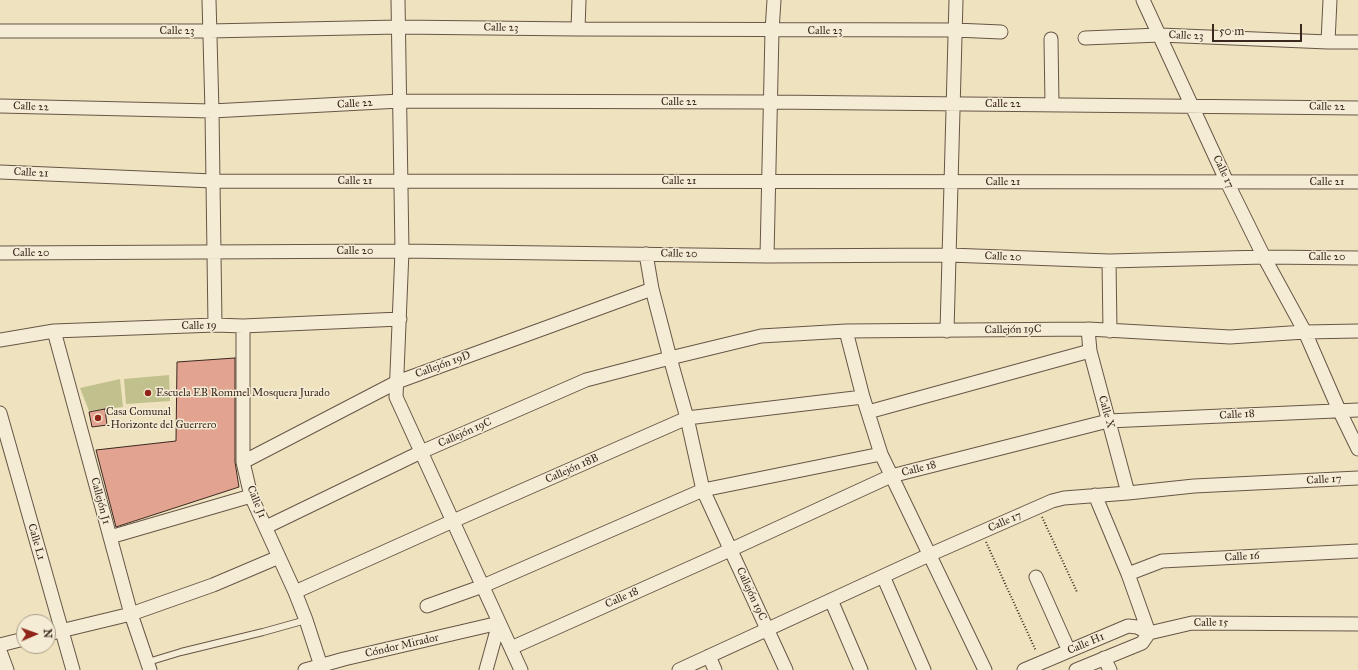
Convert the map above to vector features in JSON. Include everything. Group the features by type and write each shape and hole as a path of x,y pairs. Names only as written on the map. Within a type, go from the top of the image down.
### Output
{"street":[{"path":"209,0 215,325"},
{"path":"398,0 402,251 396,397 521,670"},
{"path":"578,29 579,0"},
{"path":"767,256 770,102 774,0"},
{"path":"947,331 956,0"},
{"name":"Calle 17","path":"1143,0 1227,182 1264,257 1305,332 1339,410 1358,449"},
{"path":"1328,42 1330,0"},
{"name":"Calle 23","path":"0,31 210,31 398,27 772,31 955,30 1001,32"},
{"name":"Calle 23","path":"1085,38 1160,35 1358,42"},
{"path":"1052,40 1052,104"},
{"name":"Calle 22","path":"0,106 212,112 400,101 1192,105 1358,108"},
{"name":"Calle 21","path":"0,172 213,181 1358,182"},
{"name":"Calle 20","path":"0,253 402,251 767,256 949,255 1109,261 1264,257 1358,258"},
{"path":"646,254 652,289 670,358"},
{"path":"1109,261 1110,331"},
{"name":"Callejón 19D","path":"243,462 397,382 652,289"},
{"name":"Calle 19","path":"0,340 54,331 215,325 243,326 400,319"},
{"name":"Calle J1","path":"243,326 243,462 251,496 295,592 321,666"},
{"name":"Callejón 19C","path":"266,527 421,452 586,380 761,336 846,331 1088,329 1230,337 1305,332 1358,331"},
{"name":"Calle X","path":"1088,329 1090,351 1108,421 1119,454 1128,493"},
{"name":"Callejón J1","path":"54,331 131,614 149,666"},
{"path":"846,331 863,397 881,454 985,670"},
{"path":"868,412 1090,351"},
{"name":"Callejón 19C","path":"670,358 687,418 703,490 786,670"},
{"name":"Callejón 18B","path":"295,592 687,418 863,397"},
{"name":"Calle 18","path":"511,648 891,476 1108,421 1358,410"},
{"name":"Calle L1","path":"0,413 72,670"},
{"path":"427,606 483,586 703,490 881,454"},
{"name":"Calle 17","path":"679,670 1052,500 1194,486 1358,478"},
{"path":"1095,495 1128,574 1149,633"},
{"path":"110,538 251,496"},
{"name":"Calle 16","path":"1128,574 1162,561 1358,551"},
{"path":"56,632 131,614 213,585 279,557"},
{"path":"883,576 924,670"},
{"path":"1036,577 1069,651"},
{"path":"831,600 861,670"},
{"path":"486,670 500,622"},
{"name":"Cóndor Mirador","path":"306,670 321,666 343,665 500,622"},
{"name":"Calle 15","path":"1076,670 1107,664 1142,643 1149,633 1192,623 1358,624"},
{"name":"Calle H1","path":"1024,670 1128,626 1137,627 1149,633"},
{"path":"0,645 16,641"},
{"path":"0,652 7,670"},
{"path":"709,656 714,670"}],"lane":[{"path":"149,666 181,652 306,620"}],"path":[{"path":"1037,507 1077,592"},
{"path":"981,532 1042,663"}],"green space":[{"path":"169,375 170,401 126,404 124,379"},
{"path":"120,379 123,407 89,411 80,388"}],"building":[{"path":"235,358 235,462 239,487 116,527 96,450 176,441 177,362"},
{"name":"Casa Comunal -Horizonte del Guerrero","path":"105,409 107,425 92,427 89,412"}],"place":[{"name":"Escuela EB Rommel Mosquera Jurado","path":"148,393"},
{"name":"Casa Comunal -Horizonte del Guerrero","path":"98,418"}]}
